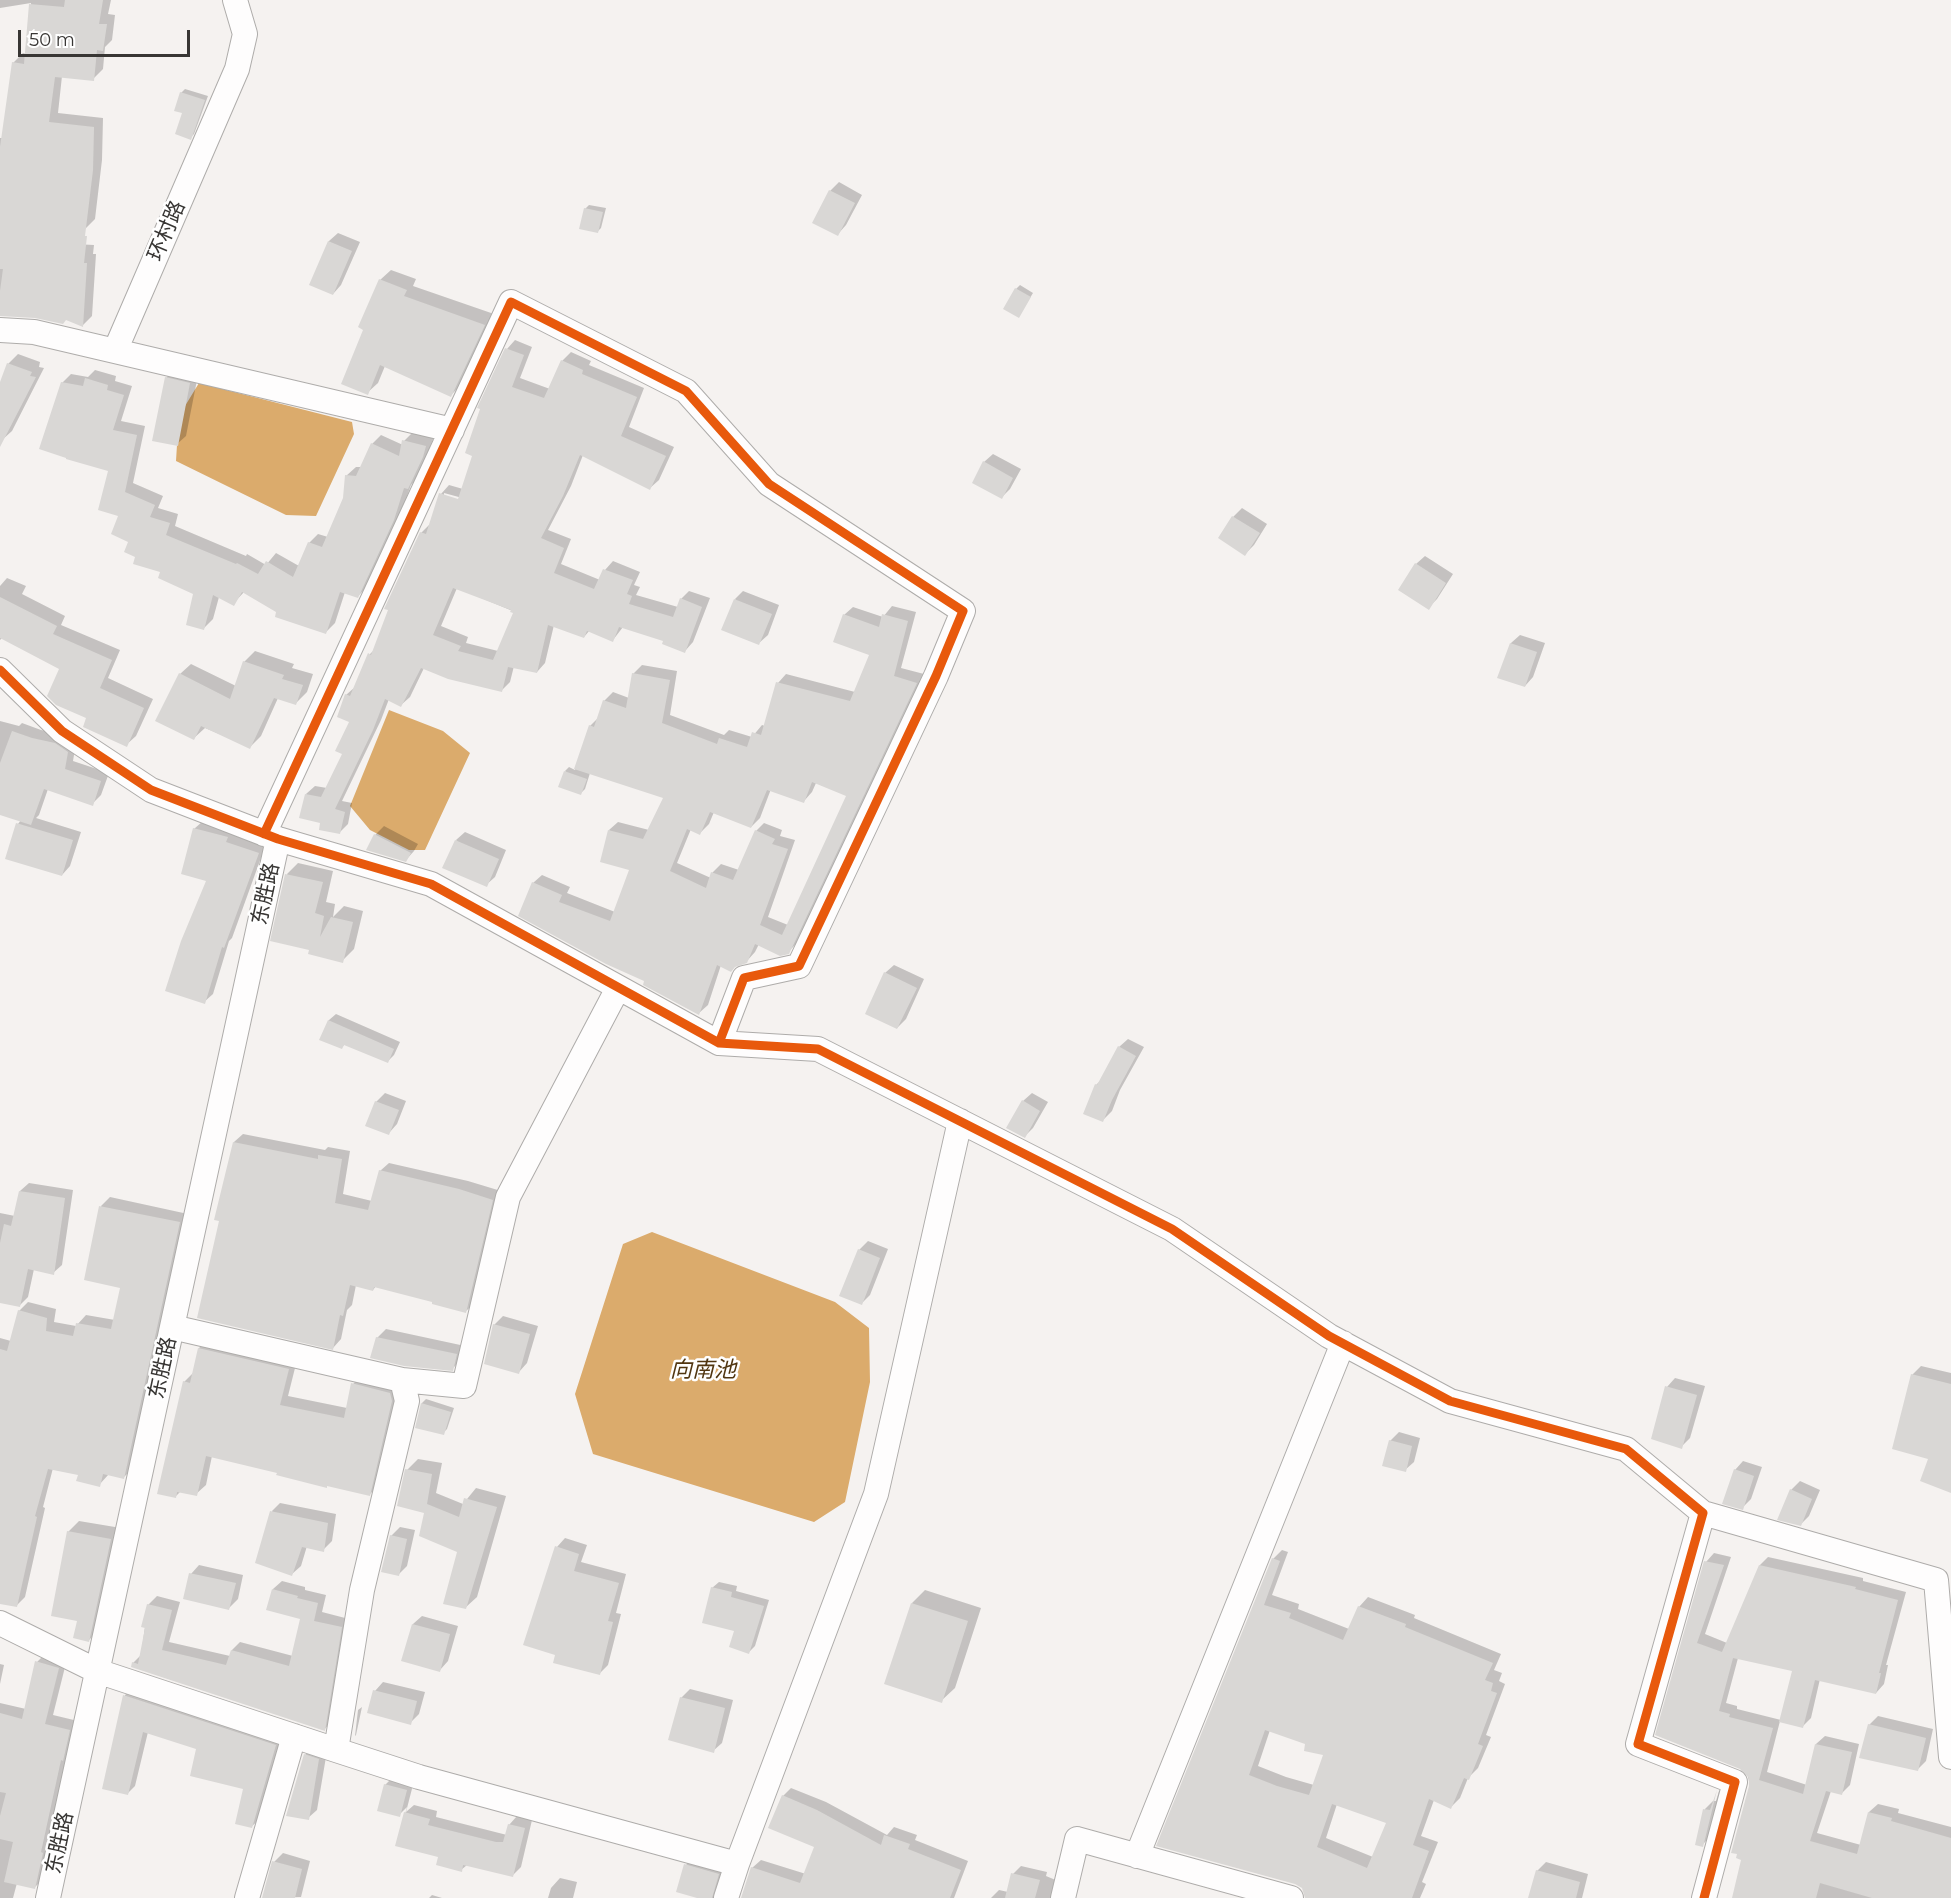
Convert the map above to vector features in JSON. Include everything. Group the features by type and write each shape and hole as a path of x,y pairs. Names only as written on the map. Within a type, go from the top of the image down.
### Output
{"street":[{"name":"环村路","path":"115,351 237,69 245,34 235,0"},
{"name":"东胜路","path":"48,1898 172,1327 271,836 511,302 686,391 769,484 963,610 936,676 799,966 744,978 719,1043"},
{"path":"0,330 34,332 452,430"},
{"path":"0,670 62,731 151,789 271,836 431,884 719,1043 818,1049 1172,1229 1343,1343 1450,1401 1626,1449 1703,1513 1936,1580 1951,1758"},
{"path":"172,1327 402,1380 464,1386 508,1197 618,988"},
{"path":"726,1898 876,1494 960,1121"},
{"path":"1137,1856 1343,1343"},
{"path":"336,1750 362,1590 407,1401 402,1380"},
{"path":"1703,1513 1638,1744 1735,1782 1704,1898"},
{"path":"0,1623 97,1671 336,1750 419,1776 737,1864"},
{"path":"247,1898 294,1736"},
{"path":"1063,1898 1077,1839 1291,1898"}],"water":[{"path":"199,383 352,422 354,434 316,516 286,515 176,461 185,406"},
{"path":"389,710 443,731 470,753 425,850 409,850 370,830 350,806"},
{"name":"向南池","path":"652,1232 835,1302 869,1328 870,1382 845,1502 814,1522 593,1454 575,1394 623,1244"}],"building":[{"path":"65,0 103,0 99,24 107,24 103,51 97,50 94,81 55,77 49,122 94,127 93,170 85,236 87,236 84,263 87,263 83,327 66,320 63,324 35,318 0,316 3,269 0,269 0,147 12,62 24,64 29,4 64,7"},
{"path":"180,92 205,100 191,140 175,134 182,113 174,111"},
{"path":"829,190 855,203 838,236 812,223"},
{"path":"584,208 603,212 598,233 579,229"},
{"path":"328,241 352,251 333,295 309,285"},
{"path":"379,279 407,290 404,296 485,325 451,397 380,365 368,395 341,384 363,330 358,327"},
{"path":"1015,288 1031,297 1019,318 1003,309"},
{"path":"505,348 524,355 512,387 544,398 561,360 583,370 582,374 637,397 621,436 666,456 650,490 580,455 563,496 541,538 564,548 554,573 594,589 603,569 633,580 627,594 632,596 629,604 673,617 680,598 702,607 685,653 662,644 663,641 619,627 613,642 587,631 584,638 548,625 537,673 508,667 502,692 448,679 421,668 401,707 385,699 373,730 335,809 345,812 340,834 319,830 320,823 299,818 305,794 321,797 342,754 335,751 349,722 337,717 345,694 350,696 368,653 371,655 388,610 384,609 420,532 426,534 439,493 458,499 472,456 465,453 480,409 477,408","holes":["453,588 511,610 510,612 513,613 493,660 458,651 461,646 433,635"]},
{"path":"7,363 32,372 30,376 36,377 0,447 0,382"},
{"path":"165,377 190,383 178,446 152,441"},
{"path":"85,378 108,385 107,390 124,395 113,430 137,435 125,492 155,505 150,517 170,523 166,535 237,563 258,574 266,561 293,577 308,542 322,547 343,498 345,475 356,476 371,443 399,456 402,440 426,446 408,489 404,488 394,520 358,598 340,592 326,634 275,617 276,612 242,592 234,606 213,595 204,630 186,625 193,594 158,578 160,572 133,564 135,557 124,552 128,542 111,534 118,516 98,510 108,471 39,449 61,382 83,386"},
{"path":"983,461 1013,478 1002,499 972,483"},
{"path":"1232,516 1260,533 1245,556 1218,538"},
{"path":"1415,563 1446,583 1429,610 1398,590"},
{"path":"0,597 57,626 53,634 112,660 100,688 144,708 127,747 83,727 86,718 56,705 47,696 59,669 0,638"},
{"path":"734,599 772,614 759,645 721,630"},
{"path":"843,614 879,627 882,614 908,621 894,676 917,683 789,954 780,956 755,944 747,963 735,967 731,972 717,965 699,1015 643,985 644,981 606,964 518,916 532,882 562,895 559,902 610,921 629,870 600,862 608,830 643,839 663,798 574,769 589,725 594,727 603,700 626,708 632,673 670,680 662,723 717,744 719,738 747,747 752,732 761,735 776,682 850,701 869,655 833,642","holes":["812,782 846,796 782,935 760,925 788,849 772,844 775,839 755,830 733,880 711,872 706,888 670,871 687,829 700,835 710,812 751,828 767,790 804,803"]},
{"path":"1510,643 1537,652 1525,687 1497,678"},
{"path":"243,661 284,675 282,679 303,685 296,705 274,698 250,749 201,726 194,740 155,721 179,673 230,699"},
{"path":"12,731 55,743 68,752 65,769 101,781 93,806 44,789 31,825 0,815 0,763"},
{"path":"564,771 587,779 581,795 558,787"},
{"path":"16,823 73,840 62,876 5,859"},
{"path":"193,828 228,837 226,842 259,853 224,948 222,947 205,1004 165,991 181,941 206,881 181,874"},
{"path":"374,834 411,853 406,862 366,850"},
{"path":"455,840 499,859 487,887 442,868"},
{"path":"285,874 323,882 315,913 324,916 320,937 331,917 353,922 343,963 308,954 309,950 270,941"},
{"path":"884,972 917,988 897,1029 865,1014"},
{"path":"328,1020 394,1049 388,1063 344,1045 342,1049 319,1040"},
{"path":"1118,1046 1136,1056 1103,1122 1083,1114 1095,1084 1097,1085"},
{"path":"1022,1100 1040,1111 1025,1138 1006,1128"},
{"path":"375,1101 399,1110 389,1135 365,1126"},
{"path":"233,1142 318,1159 318,1155 342,1159 335,1203 368,1210 379,1170 459,1189 493,1200 466,1313 374,1287 373,1291 350,1285 343,1316 340,1315 333,1350 197,1318 219,1221 214,1220"},
{"path":"19,1191 65,1198 54,1275 28,1269 20,1307 0,1303 0,1243 4,1224 11,1226"},
{"path":"99,1206 180,1222 124,1479 103,1474 100,1487 76,1481 78,1475 48,1469 35,1516 37,1517 17,1607 0,1604 0,1349 7,1351 18,1310 47,1318 46,1331 73,1336 76,1323 111,1329 120,1288 84,1280"},
{"path":"858,1249 880,1258 862,1305 839,1296"},
{"path":"493,1324 530,1334 519,1374 484,1364"},
{"path":"376,1337 457,1354 453,1371 404,1366 370,1358"},
{"path":"198,1348 289,1369 280,1405 344,1418 351,1383 390,1393 392,1401 370,1496 327,1486 327,1488 206,1456 197,1496 177,1492 176,1498 157,1494 183,1381 190,1383"},
{"path":"1911,1374 1951,1384 1951,1493 1920,1481 1928,1459 1892,1449"},
{"path":"1665,1386 1697,1395 1682,1449 1651,1439"},
{"path":"421,1403 451,1412 444,1435 415,1428"},
{"path":"1389,1440 1412,1446 1406,1472 1382,1466"},
{"path":"405,1469 432,1474 427,1504 459,1517 464,1498 497,1507 466,1609 443,1604 457,1552 419,1536 424,1513 397,1506"},
{"path":"1734,1469 1754,1476 1743,1510 1722,1504"},
{"path":"1790,1489 1812,1499 1801,1526 1777,1520"},
{"path":"270,1511 328,1523 324,1552 302,1547 292,1576 255,1563"},
{"path":"67,1531 111,1539 89,1642 73,1638 77,1621 51,1616"},
{"path":"390,1535 407,1539 399,1576 381,1572"},
{"path":"555,1546 579,1554 574,1571 619,1583 608,1621 613,1622 600,1675 553,1663 555,1655 523,1645"},
{"path":"1272,1558 1280,1561 1264,1605 1291,1613 1289,1618 1343,1640 1358,1606 1406,1624 1405,1627 1493,1663 1485,1680 1493,1683 1491,1691 1497,1693 1478,1744 1483,1746 1469,1780 1464,1778 1451,1809 1429,1799 1413,1845 1429,1851 1412,1898 1305,1898 1302,1888 1295,1884 1156,1846","holes":["1265,1730 1305,1744 1304,1751 1323,1755 1309,1795 1249,1775","1332,1804 1386,1823 1367,1868 1317,1847"]},
{"path":"1704,1561 1724,1565 1697,1643 1722,1652 1759,1565 1856,1587 1855,1589 1898,1600 1879,1673 1881,1673 1876,1694 1815,1680 1803,1728 1779,1722 1792,1671 1733,1658 1719,1711 1730,1714 1729,1717 1773,1728 1759,1780 1803,1794 1815,1744 1852,1752 1842,1795 1826,1791 1810,1841 1857,1854 1868,1812 1951,1838 1951,1898 1872,1898 1820,1883 1816,1898 1732,1898 1741,1860 1736,1858 1737,1854 1731,1853 1749,1786 1749,1778 1740,1769 1655,1735"},
{"path":"189,1573 236,1583 229,1610 183,1599"},
{"path":"711,1587 732,1592 731,1597 764,1606 749,1654 729,1647 734,1631 702,1623"},
{"path":"272,1589 318,1603 314,1621 342,1627 325,1731 131,1667 132,1662 138,1664 145,1628 141,1627 147,1604 172,1610 162,1650 226,1665 231,1650 289,1666 300,1619 266,1610"},
{"path":"911,1603 968,1621 942,1703 884,1684"},
{"path":"412,1624 450,1634 440,1672 401,1661"},
{"path":"35,1661 59,1668 45,1724 70,1730 63,1761 61,1760 35,1889 4,1882 13,1842 0,1839 0,1816 6,1793 0,1792 0,1713 22,1719"},
{"path":"373,1690 417,1701 411,1725 367,1713"},
{"path":"123,1695 276,1745 252,1828 235,1824 243,1789 190,1776 196,1749 143,1732 128,1795 102,1789"},
{"path":"680,1697 725,1708 714,1753 668,1740"},
{"path":"1868,1724 1926,1738 1918,1771 1859,1758"},
{"path":"304,1754 319,1759 309,1820 286,1816"},
{"path":"384,1784 407,1790 400,1817 377,1811"},
{"path":"1717,1790 1703,1847 1695,1845 1703,1809 1710,1810"},
{"path":"782,1795 817,1810 881,1845 884,1835 910,1844 908,1849 961,1870 950,1898 741,1898 751,1867 800,1883 814,1847 768,1828"},
{"path":"404,1812 430,1819 428,1825 496,1842 503,1842 508,1824 525,1828 513,1877 463,1865 462,1872 436,1865 438,1857 395,1846"},
{"path":"272,1861 302,1869 295,1898 262,1898"},
{"path":"684,1864 719,1874 712,1898 697,1898 676,1892"},
{"path":"1536,1870 1580,1882 1576,1898 1528,1898"},
{"path":"1011,1873 1040,1880 1035,1898 1005,1898"}],"cycle path":[{"path":"264,834 511,302 686,391 769,484 963,611 936,676 799,966 744,978 719,1043"},
{"path":"0,670 62,731 151,790 278,839 431,884 719,1043 818,1049 1172,1229 1329,1336 1450,1401 1626,1449 1703,1513 1638,1744 1735,1782 1704,1898"}]}
